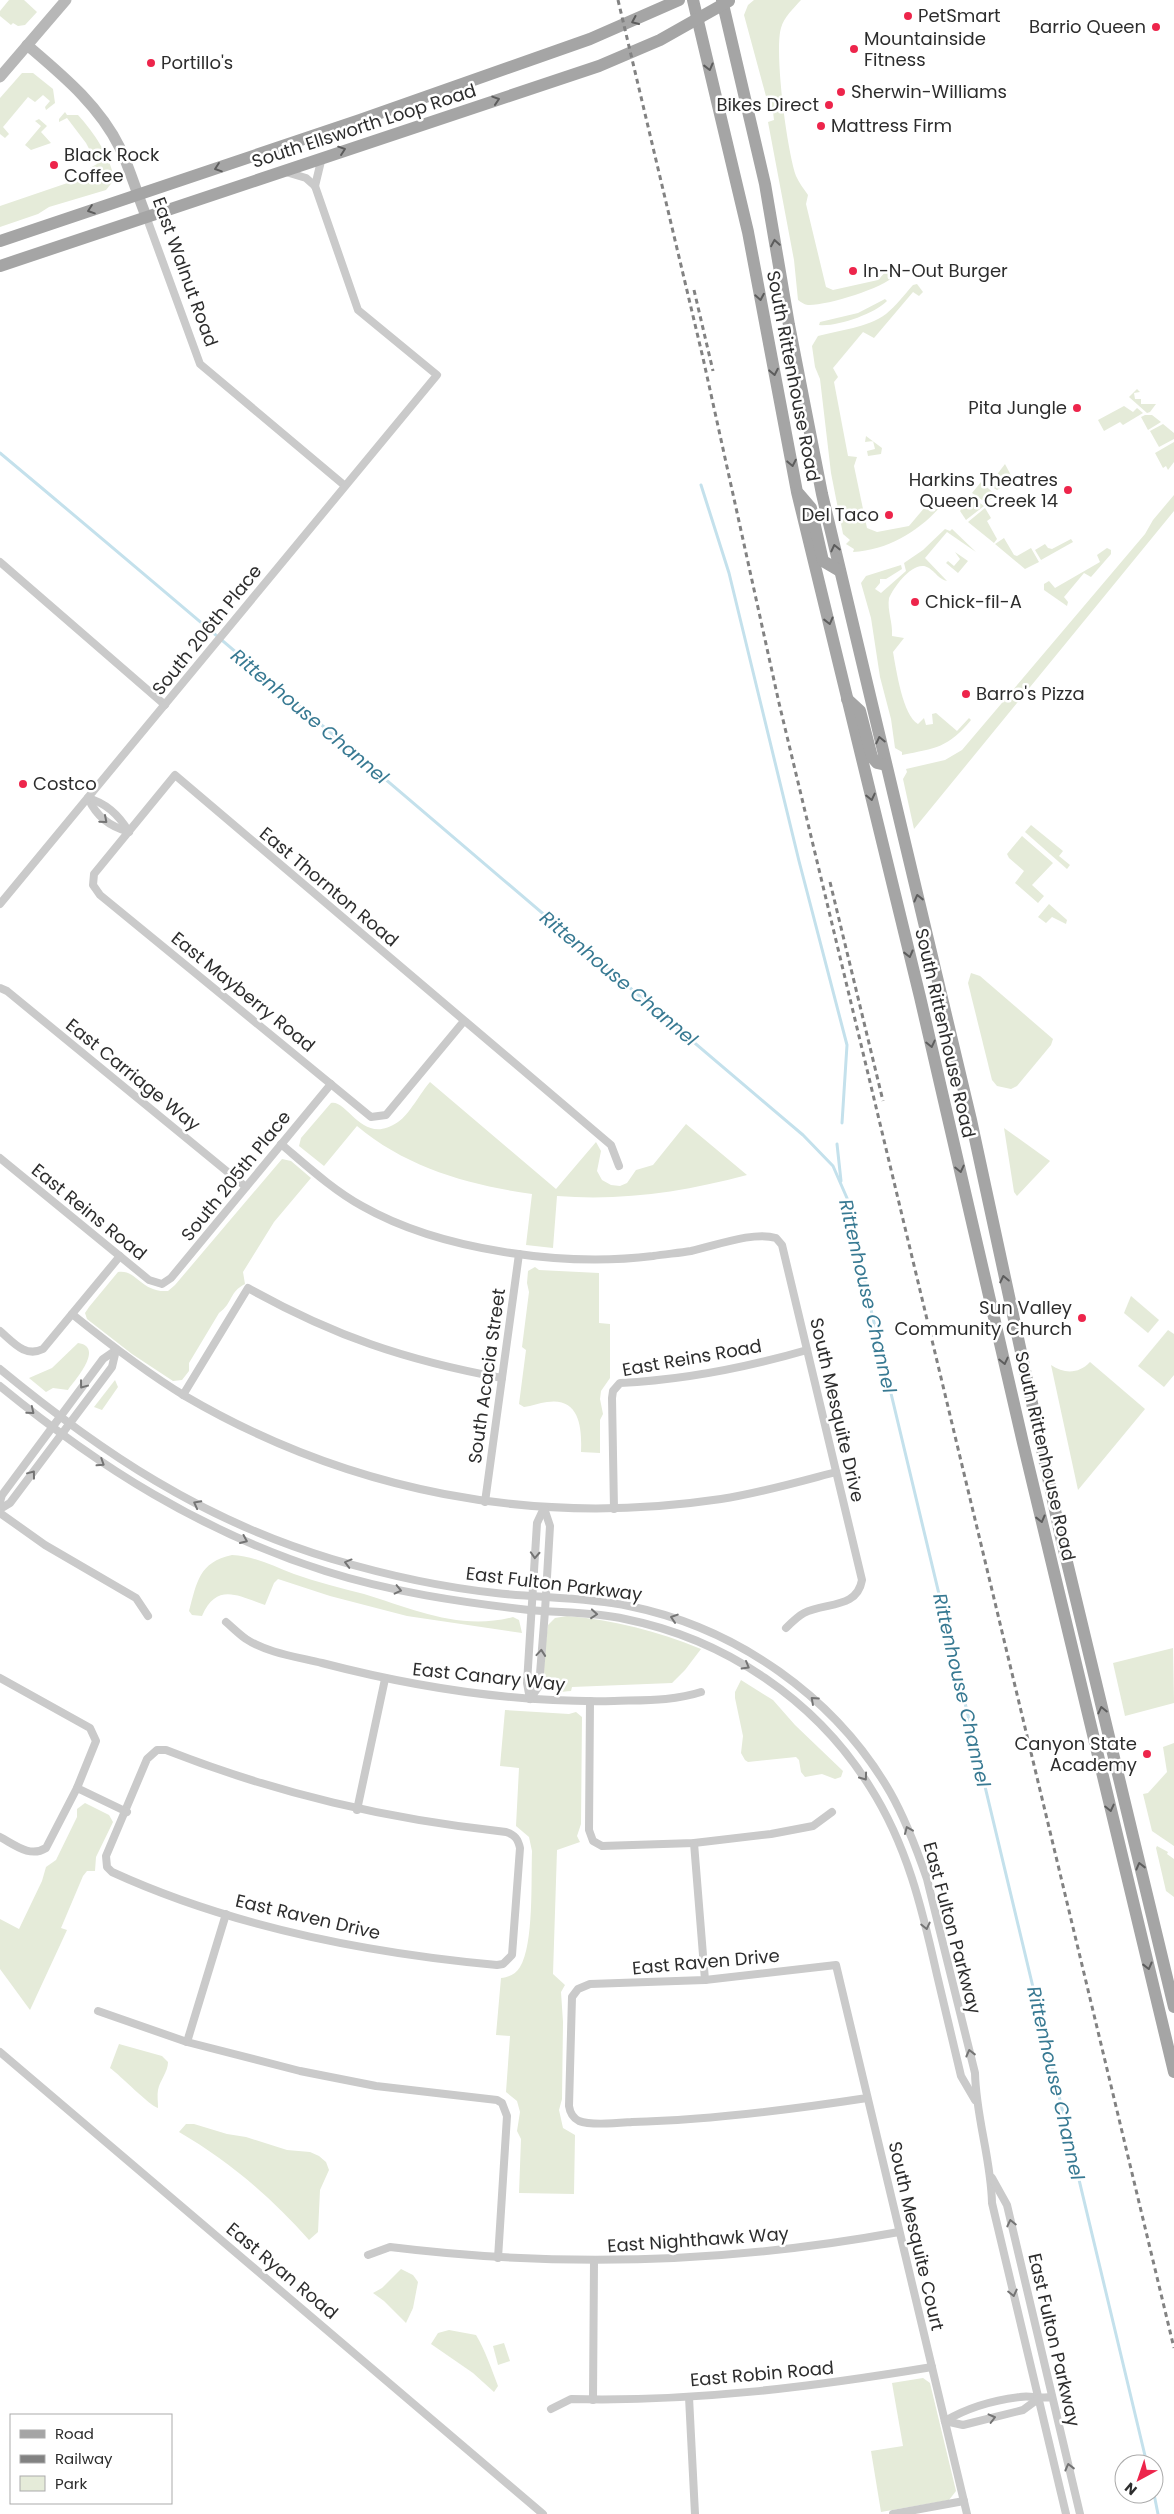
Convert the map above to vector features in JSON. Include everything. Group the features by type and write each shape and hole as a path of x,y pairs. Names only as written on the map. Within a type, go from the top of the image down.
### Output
{"main road":[{"name":"South Ellsworth Loop Road","path":"0,242 590,39 679,0"},
{"name":"South Rittenhouse Road","path":"693,0 746,223 797,492 949,1121 1174,2072"},
{"name":"South Ellsworth Loop Road","path":"0,266 599,66 660,40 698,20 725,2"},
{"name":"South Rittenhouse Road","path":"725,2 766,184 788,325 840,571 970,1116 1060,1533 1174,2007"},
{"path":"766,329 788,325"},
{"path":"797,492 811,508 823,561 840,571"},
{"path":"847,699 860,712 872,757 877,763 886,765"},
{"path":"949,1121 970,1116"},
{"path":"1099,1761 1114,1758"}],"street":[{"path":"0,77 66,0"},
{"name":"East Walnut Road","path":"27,45 89,101 120,147 200,364 344,486"},
{"path":"283,171 306,178 315,186 322,157"},
{"name":"South 206th Place","path":"0,904 437,375 358,310 315,186"},
{"path":"0,562 165,704"},
{"name":"East Thornton Road","path":"129,832 175,776 611,1146 619,1166"},
{"path":"88,798 94,811 112,826 129,832"},
{"path":"88,798 101,802 121,818 129,832"},
{"name":"East Mayberry Road","path":"129,832 94,874 93,885 100,895 367,1114 377,1118 389,1112 464,1021"},
{"name":"East Carriage Way","path":"0,988 7,991 246,1187"},
{"name":"South 205th Place","path":"162,1284 171,1278 331,1084"},
{"path":"281,1144 340,1193 387,1218 468,1244 519,1254"},
{"name":"East Reins Road","path":"0,1158 154,1284 162,1284"},
{"name":"South Mesquite Drive","path":"519,1254 593,1259 642,1257 690,1251 759,1236 776,1238 782,1244 862,1580 860,1590 853,1598 804,1613 786,1628"},
{"name":"South Acacia Street","path":"485,1502 519,1254"},
{"path":"0,1331 23,1350 36,1352 45,1348 120,1256"},
{"path":"183,1395 248,1288 295,1314 345,1336 422,1361 502,1378"},
{"path":"72,1314 116,1350 183,1395 262,1436 328,1463 396,1484 485,1502 544,1508 614,1509 670,1506 723,1499 782,1487 836,1472"},
{"path":"0,1502 2,1495 103,1359 116,1350"},
{"path":"0,1509 10,1503 112,1367 116,1350"},
{"name":"East Reins Road","path":"614,1509 613,1391 620,1384 710,1374 759,1364 807,1350"},
{"name":"East Fulton Parkway","path":"0,1369 69,1425 123,1463 169,1490 215,1513 294,1547 407,1579 440,1585 533,1596 627,1605 684,1622 722,1638 777,1670 827,1711 870,1762 890,1793 913,1841 927,1879 975,2073 976,2102 991,2176 992,2203 1066,2514"},
{"name":"East Fulton Parkway","path":"0,1386 51,1429 156,1497 222,1531 288,1558 326,1572 424,1596 532,1610 622,1618 692,1639 760,1674 806,1710 828,1731 869,1785 898,1836 921,1904 961,2076 976,2102"},
{"path":"530,1699 527,1683 537,1523 544,1508"},
{"path":"530,1699 539,1686 545,1611 550,1526 544,1508"},
{"path":"0,1513 45,1545 136,1598 148,1616"},
{"name":"East Canary Way","path":"226,1622 247,1640 276,1652 386,1679 443,1690 530,1699 590,1701 668,1698 701,1692"},
{"path":"0,1678 90,1728 96,1736 95,1748 49,1844 40,1852 30,1852 0,1838"},
{"path":"77,1788 127,1812 147,1760 157,1750 166,1750 261,1784 357,1810 386,1679"},
{"path":"590,1701 589,1830 593,1841 602,1846 694,1843 771,1834 813,1826 832,1812"},
{"name":"East Raven Drive","path":"127,1812 106,1856 107,1867 112,1872 128,1879 226,1914 326,1940 392,1953 497,1965 509,1960 514,1950 520,1848 519,1841 514,1835 506,1832 446,1825 357,1810"},
{"path":"694,1843 705,1980"},
{"path":"187,2042 226,1914"},
{"name":"East Raven Drive","path":"836,1964 705,1980 590,1984 578,1988 572,1997 571,2005 568,2106 572,2115 577,2120 584,2122 680,2120 787,2110 867,2098"},
{"name":"South Mesquite Court","path":"836,1964 967,2514"},
{"path":"98,2011 187,2042 262,2063 338,2079 415,2091 492,2099 502,2104 507,2116 498,2258"},
{"name":"East Ryan Road","path":"0,2052 543,2514"},
{"name":"East Fulton Parkway","path":"991,2176 1007,2205 1080,2514"},
{"name":"East Nighthawk Way","path":"368,2255 390,2247 498,2258 594,2261 670,2260 747,2254 899,2232"},
{"path":"593,2400 594,2261"},
{"name":"East Robin Road","path":"551,2409 571,2399 689,2397 797,2388 932,2367"},
{"path":"945,2421 961,2411 1022,2396 1038,2399 1052,2396"},
{"path":"689,2397 695,2514"},
{"path":"945,2421 964,2425 1023,2410 1038,2399"},
{"path":"893,2514 964,2501"}],"green space":[{"path":"9,0 24,0 37,12 25,25 18,26 13,23 11,25 0,16 0,11"},
{"path":"754,0 801,0 784,20 779,40 780,79 792,163 797,179 808,195 806,204 826,287 833,290 878,280 889,268 893,270 894,276 888,281 867,291 816,305 807,305 798,300 794,260 768,122 774,120 773,112 766,112 767,100 744,15 748,5"},
{"path":"22,73 33,73 53,89 55,103 46,110 45,107 50,101 43,95 35,102 28,97 3,127 9,134 5,138 0,134 0,98"},
{"path":"65,112 67,115 78,115 90,129 106,154 114,180 106,190 49,207 38,214 0,227 0,206 85,177 89,174 90,168 97,164 86,143 67,118 59,122 59,119"},
{"path":"39,119 47,126 41,132 51,143 31,150 25,145 41,126 35,121"},
{"path":"917,284 923,292 919,296 913,292 874,338 863,332 833,368 838,377 834,382 848,456 857,457 854,466 867,528 877,532 909,526 931,500 941,506 922,524 901,538 878,548 853,552 854,549 846,544 850,540 843,534 831,473 820,379 815,367 812,346 818,336 862,326 879,319 893,308 913,285"},
{"path":"885,299 887,301 881,306 865,315 845,322 819,325 820,322 858,313"},
{"path":"1137,389 1140,392 1134,393 1135,399 1141,399 1141,404 1156,404 1150,412 1147,413 1129,397"},
{"path":"1124,406 1133,412 1137,408 1143,413 1123,425 1120,422 1104,431 1098,420"},
{"path":"1152,415 1161,422 1148,430 1141,417"},
{"path":"1163,424 1174,433 1174,439 1159,447 1150,431"},
{"path":"866,436 873,441 865,442"},
{"path":"873,441 882,448 881,454 868,456 867,451 875,449"},
{"path":"1174,442 1174,462 1168,470 1166,466 1163,468 1155,453"},
{"path":"1005,464 1014,481 997,490 989,485"},
{"path":"981,482 997,496 985,502 972,493"},
{"path":"1174,495 1174,511 914,829 903,779 907,772 906,769 945,760 962,750 1145,534 1153,520"},
{"path":"970,496 984,506 966,520 960,511"},
{"path":"985,508 991,518 987,521 997,539 994,543 968,522"},
{"path":"945,529 950,531 952,529 976,552 947,532 925,558 947,581 923,566 911,570 895,587 889,598 892,636 904,638 893,652 904,702 908,712 918,724 924,718 926,725 933,724 932,714 936,713 957,731 969,718 971,720 948,742 924,751 902,755 902,752 895,748 891,719 880,677 871,618 861,583 866,576 901,565 902,569 886,579 880,579 880,583 875,589 881,593 906,571 904,563 923,550"},
{"path":"1004,538 1014,555 1017,556 1031,548 1039,562 1025,569 995,544"},
{"path":"1071,539 1073,542 1041,560 1035,550 1045,544 1048,548 1052,549"},
{"path":"1107,548 1111,550 1111,554 1091,577 1084,573 1064,597 1068,602 1067,606 1044,590 1044,584 1049,581 1055,588 1100,562 1097,555"},
{"path":"955,552 968,561 958,573 946,563 948,561 954,566 960,559"},
{"path":"1031,825 1063,851 1059,856 1070,865 1067,869 1025,832"},
{"path":"1022,836 1053,863 1032,885 1044,896 1038,903 1015,883 1024,871 1007,854"},
{"path":"1049,904 1067,920 1066,924 1052,917 1046,923 1038,917"},
{"path":"971,973 980,976 1053,1039 1051,1045 1017,1086 1011,1089 997,1086 992,1080 968,983"},
{"path":"430,1082 556,1189 596,1142 601,1151 597,1171 602,1180 611,1185 620,1186 627,1183 636,1170 653,1165 686,1124 747,1175 653,1194 606,1197 557,1196 553,1248 526,1245 532,1194 462,1180 418,1164 376,1141 357,1126 324,1166 299,1146 301,1138 331,1103 344,1108 365,1126 375,1129 385,1128 402,1119"},
{"path":"1004,1128 1050,1161 1017,1196 1014,1192"},
{"path":"282,1159 291,1161 311,1178 274,1222 243,1272 245,1284 236,1290 227,1305 219,1313 189,1363 189,1371 182,1380 173,1381 132,1354 87,1319 85,1313 118,1272 130,1274 151,1288 159,1291 168,1291"},
{"path":"535,1267 539,1270 599,1273 599,1323 610,1324 610,1378 601,1391 600,1399 603,1414 600,1420 600,1453 581,1452 581,1433 577,1416 573,1409 566,1404 547,1402 524,1407 519,1404 526,1350 522,1347 529,1292 527,1283 528,1271"},
{"path":"1131,1296 1159,1320 1148,1333 1124,1313"},
{"path":"1168,1330 1174,1334 1174,1375 1164,1387 1138,1366"},
{"path":"78,1343 86,1346 89,1351 89,1357 68,1390 53,1388 46,1392 29,1378 52,1368"},
{"path":"1090,1362 1145,1409 1078,1490 1051,1365 1061,1370 1076,1371"},
{"path":"115,1380 118,1387 102,1410 94,1407"},
{"path":"232,1555 256,1559 311,1580 364,1594 419,1612 455,1620 493,1621 513,1617 519,1620 522,1633 407,1616 330,1596 278,1579 274,1583 265,1605 229,1594 221,1595 208,1605 202,1616 192,1615 189,1611 197,1582 201,1575 212,1563"},
{"path":"567,1616 602,1620 635,1627 701,1649 672,1683 572,1687 571,1691 552,1692 548,1690 545,1683 544,1673 548,1625 555,1618"},
{"path":"1173,1648 1174,1703 1125,1716 1113,1663"},
{"path":"741,1680 773,1700 795,1725 843,1771 841,1777 835,1779 822,1774 805,1777 801,1772 799,1760 796,1757 748,1762 745,1760 741,1753 743,1736 735,1698 735,1692"},
{"path":"505,1710 569,1714 576,1712 582,1717 581,1824 577,1836 580,1842 557,1850 553,1974 565,1985 561,1992 563,2022 562,2099 559,2110 563,2128 575,2135 574,2194 519,2193 521,2139 517,2131 520,2112 517,2101 506,2092 510,2036 496,2035 501,1978 516,1972 520,1967 528,1944 531,1894 532,1851 529,1837 516,1826 519,1768 500,1766"},
{"path":"1174,1743 1174,1846 1152,1831 1143,1794 1148,1793 1167,1772 1163,1747"},
{"path":"85,1803 109,1815 113,1822 96,1857 95,1871 87,1871 83,1876 61,1928 67,1930 30,2010 0,1969 0,1919 19,1929 42,1881 46,1867 56,1860 77,1817 77,1809"},
{"path":"1157,1846 1168,1852 1167,1854 1174,1859 1174,1897 1166,1891"},
{"path":"119,2044 162,2056 168,2062 158,2090 158,2108 110,2068"},
{"path":"186,2124 194,2124 287,2150 310,2152 319,2156 326,2162 329,2170 320,2190 318,2232 309,2240 280,2209 248,2181 215,2155 179,2132"},
{"path":"401,2269 413,2275 418,2282 413,2308 406,2323 373,2293 382,2288"},
{"path":"449,2330 476,2335 498,2386 494,2392 473,2373 431,2344 438,2333"},
{"path":"504,2343 510,2361 498,2365 493,2346"},
{"path":"923,2378 930,2383 956,2491 949,2500 881,2512 871,2451 903,2446 892,2383"}],"waterway":[{"name":"Rittenhouse Channel","path":"0,453 803,1135 833,1166 850,1205 867,1293 1145,2454"},
{"path":"701,485 729,573 799,861 847,1045 842,1123"},
{"path":"837,1144 841,1181"},
{"name":"Rittenhouse Channel","path":"1156,2504 1158,2514"}],"railway":[{"path":"618,0 703,358 779,703 1174,2348"},
{"path":"694,290 713,371"},
{"path":"830,882 883,1101"}],"place":[{"name":"PetSmart","path":"908,16"},
{"name":"Barrio Queen","path":"1156,27"},
{"name":"Mountainside Fitness","path":"854,49"},
{"name":"Portillo's","path":"151,63"},
{"name":"Sherwin-Williams","path":"841,92"},
{"name":"Bikes Direct","path":"829,105"},
{"name":"Mattress Firm","path":"821,126"},
{"name":"Black Rock Coffee","path":"54,165"},
{"name":"In-N-Out Burger","path":"853,271"},
{"name":"Pita Jungle","path":"1077,408"},
{"name":"Harkins Theatres Queen Creek 14","path":"1068,490"},
{"name":"Del Taco","path":"889,515"},
{"name":"Chick-fil-A","path":"915,602"},
{"name":"Barro's Pizza","path":"966,694"},
{"name":"Costco","path":"23,784"},
{"name":"Sun Valley Community Church","path":"1082,1318"},
{"name":"Canyon State Academy","path":"1147,1754"}]}
